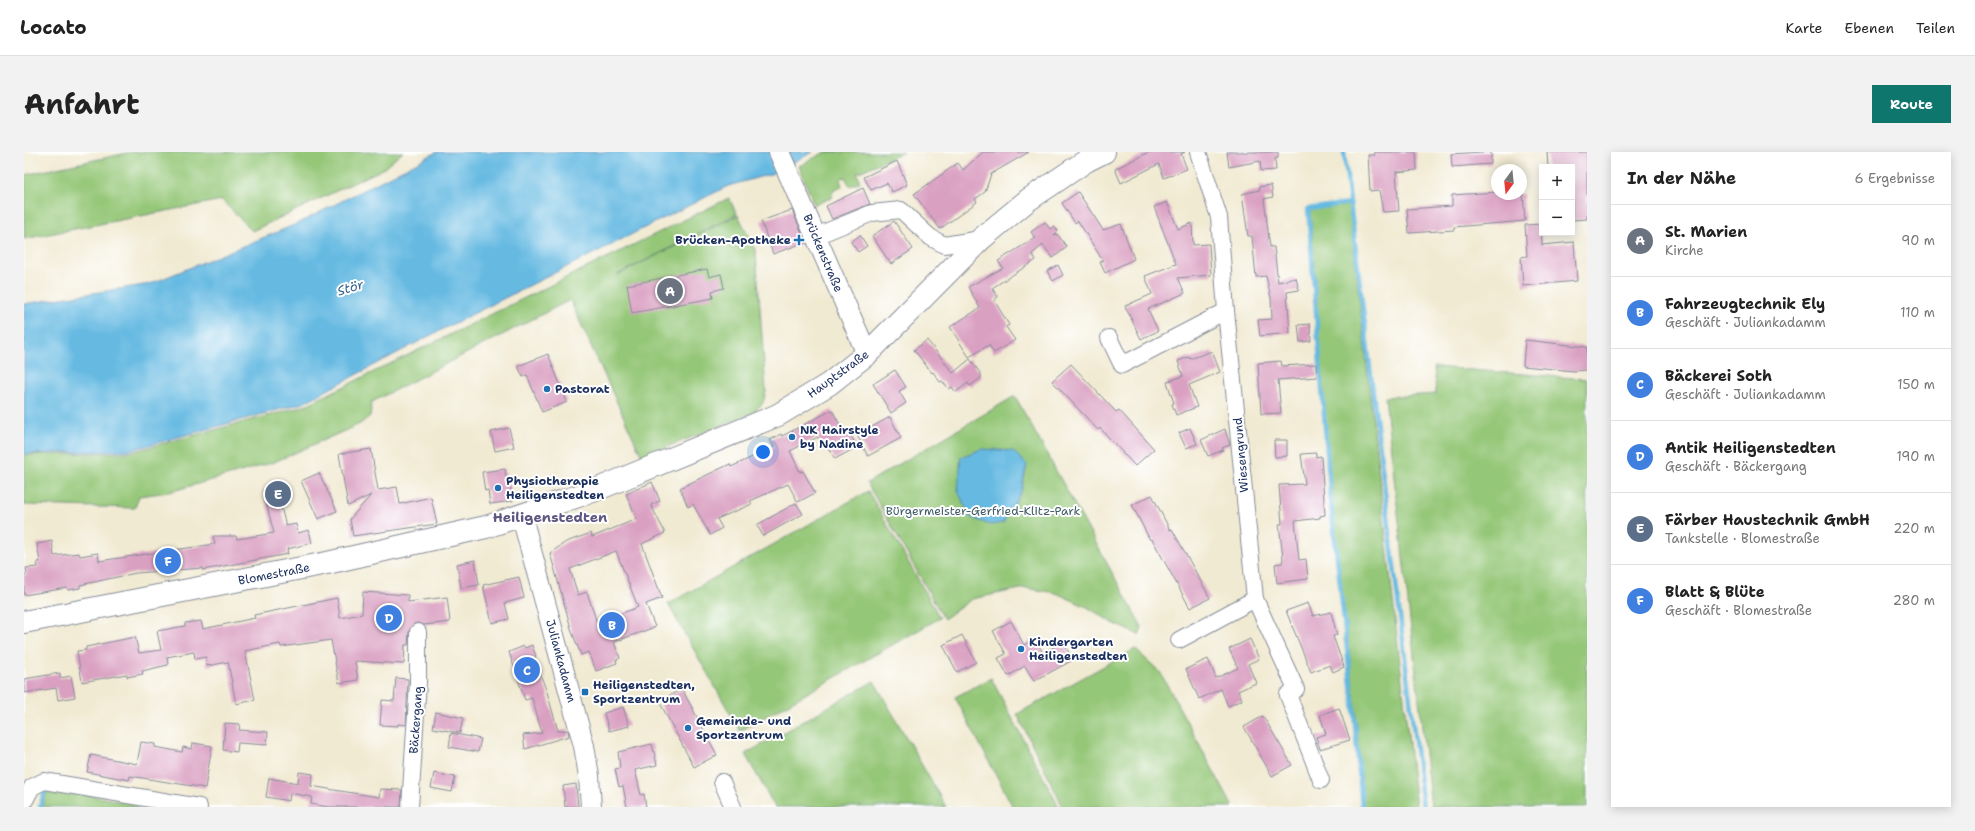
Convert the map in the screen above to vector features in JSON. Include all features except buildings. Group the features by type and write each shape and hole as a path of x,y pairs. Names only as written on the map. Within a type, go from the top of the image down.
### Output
{"main road":[{"name":"Hauptstraße","path":"522,517 593,491 778,416 829,384 867,354 981,239 1043,188 1086,161 1104,152"},
{"name":"Blomestraße","path":"24,622 327,563 480,529 522,517"}],"street":[{"name":"Brückenstraße","path":"779,152 867,354"},
{"name":"Wiesengrund","path":"1198,152 1219,217 1226,311 1255,599 1296,689 1288,695 1321,780"},
{"path":"816,236 872,213 901,210 930,237 944,245 981,239"},
{"path":"1108,338 1122,365 1226,311"},
{"name":"Juliankadamm","path":"522,517 584,746 589,776 591,807"},
{"path":"1179,640 1255,599"},
{"name":"Bäckergang","path":"410,807 418,682 418,632"},
{"path":"24,802 32,786 44,781 199,807"},
{"path":"722,782 733,807"}],"green space":[{"path":"132,152 403,152 383,169 252,231 222,200 24,239 24,175"},
{"path":"825,152 904,152 857,173 860,182 850,186 845,177 840,179 842,187 834,189 831,198 814,205 799,166"},
{"path":"729,198 737,214 617,275 738,215 756,252 766,392 763,403 753,413 642,457 570,300 372,402 370,416 360,424 272,463 169,492 139,496 135,508 24,505 24,455 131,452 304,406"},
{"path":"1349,205 1416,807 1363,807 1356,712 1332,504 1310,210"},
{"path":"1434,367 1587,379 1587,807 1431,807 1385,397 1436,394"},
{"name":"Bürgermeister-Gerfried-Klitz-Park","path":"1015,396 1142,627 1139,635 1113,623 1087,607 1056,593 1025,588 972,599 944,619 867,483"},
{"path":"868,491 940,618 740,731 668,604"},
{"path":"1135,649 1160,672 1233,807 1063,807 1017,714"},
{"path":"991,678 1059,807 1013,807 955,697"},
{"path":"874,681 946,807 775,807 745,754"},
{"path":"48,788 154,807 42,807"}],"water":[{"name":"Stör","path":"437,152 813,152 771,174 728,186 435,333 303,403 131,450 24,454 24,304 150,284 299,223"},
{"path":"982,449 1013,451 1027,465 1021,492 1003,523 990,525 970,517 958,491 961,457"}],"waterway":[{"path":"1344,152 1423,807"},
{"path":"1350,203 1308,209 1331,504 1354,712 1362,807"},
{"path":"40,807 45,790"}],"place":[{"name":"Brücken-Apotheke","path":"799,240"},
{"name":"St. Marien","path":"670,291"},
{"name":"Pastorat","path":"547,389"},
{"name":"NK Hairstyle by Nadine","path":"792,437"},
{"name":"Physiotherapie Heiligenstedten","path":"498,488"},
{"name":"Färber Haustechnik GmbH","path":"278,494"},
{"name":"Blatt & Blüte","path":"168,561"},
{"name":"Antik Heiligenstedten","path":"389,618"},
{"name":"Fahrzeugtechnik Ely","path":"612,625"},
{"name":"Kindergarten Heiligenstedten","path":"1021,649"},
{"name":"Bäckerei Soth","path":"527,670"},
{"name":"Heiligenstedten, Sportzentrum","path":"585,692"},
{"name":"Gemeinde- und Sportzentrum","path":"688,728"}],"district":[{"name":"Heiligenstedten","path":"550,517"}]}
